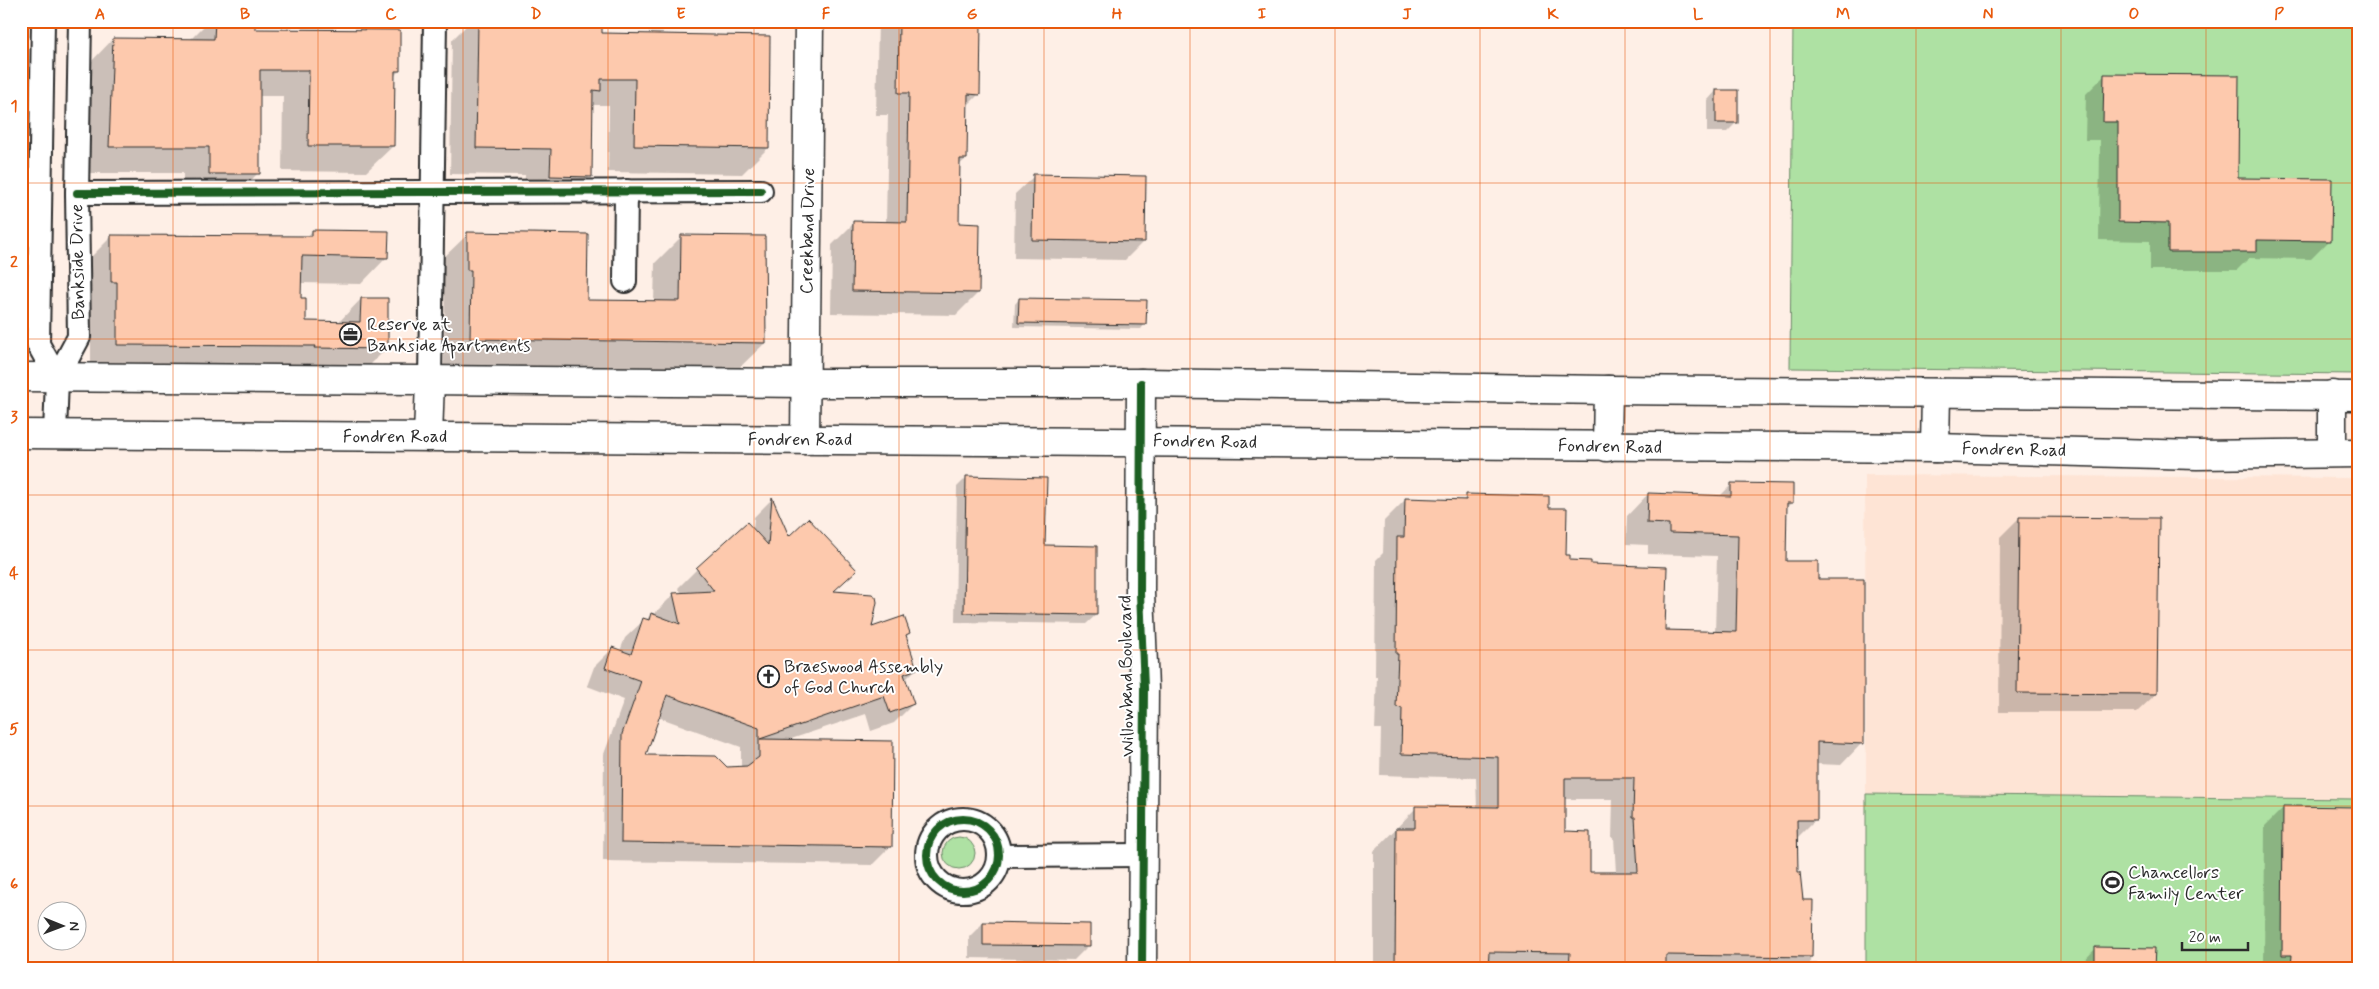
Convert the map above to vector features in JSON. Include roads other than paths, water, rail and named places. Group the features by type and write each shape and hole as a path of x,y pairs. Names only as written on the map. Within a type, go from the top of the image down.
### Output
{"main road":[{"name":"Creekbend Drive","path":"805,440 809,21"},
{"path":"21,377 806,383 1141,383 1608,390 2345,395 2345,452"},
{"path":"428,437 430,380"},
{"name":"Willowbend Boulevard","path":"1141,383 1140,593 1144,688 1142,968"},
{"path":"1606,446 1608,390"},
{"path":"1935,448 1936,393"},
{"name":"Fondren Road","path":"21,434 1935,448 2196,455 2345,452"}],"street":[{"name":"Bankside Drive","path":"43,21 38,344 57,378"},
{"name":"Bankside Drive","path":"55,434 57,378 79,337 77,193 80,21"},
{"path":"430,380 435,21"},
{"path":"42,125 78,126"},
{"path":"625,281 626,191"},
{"path":"77,193 761,191"},
{"path":"999,856 1143,856"}],"place":[{"name":"Reserve at Bankside Apartments","path":"351,335"},
{"name":"Braeswood Assembly of God Church","path":"768,677"},
{"name":"Chancellors Family Center","path":"2112,883"}]}
